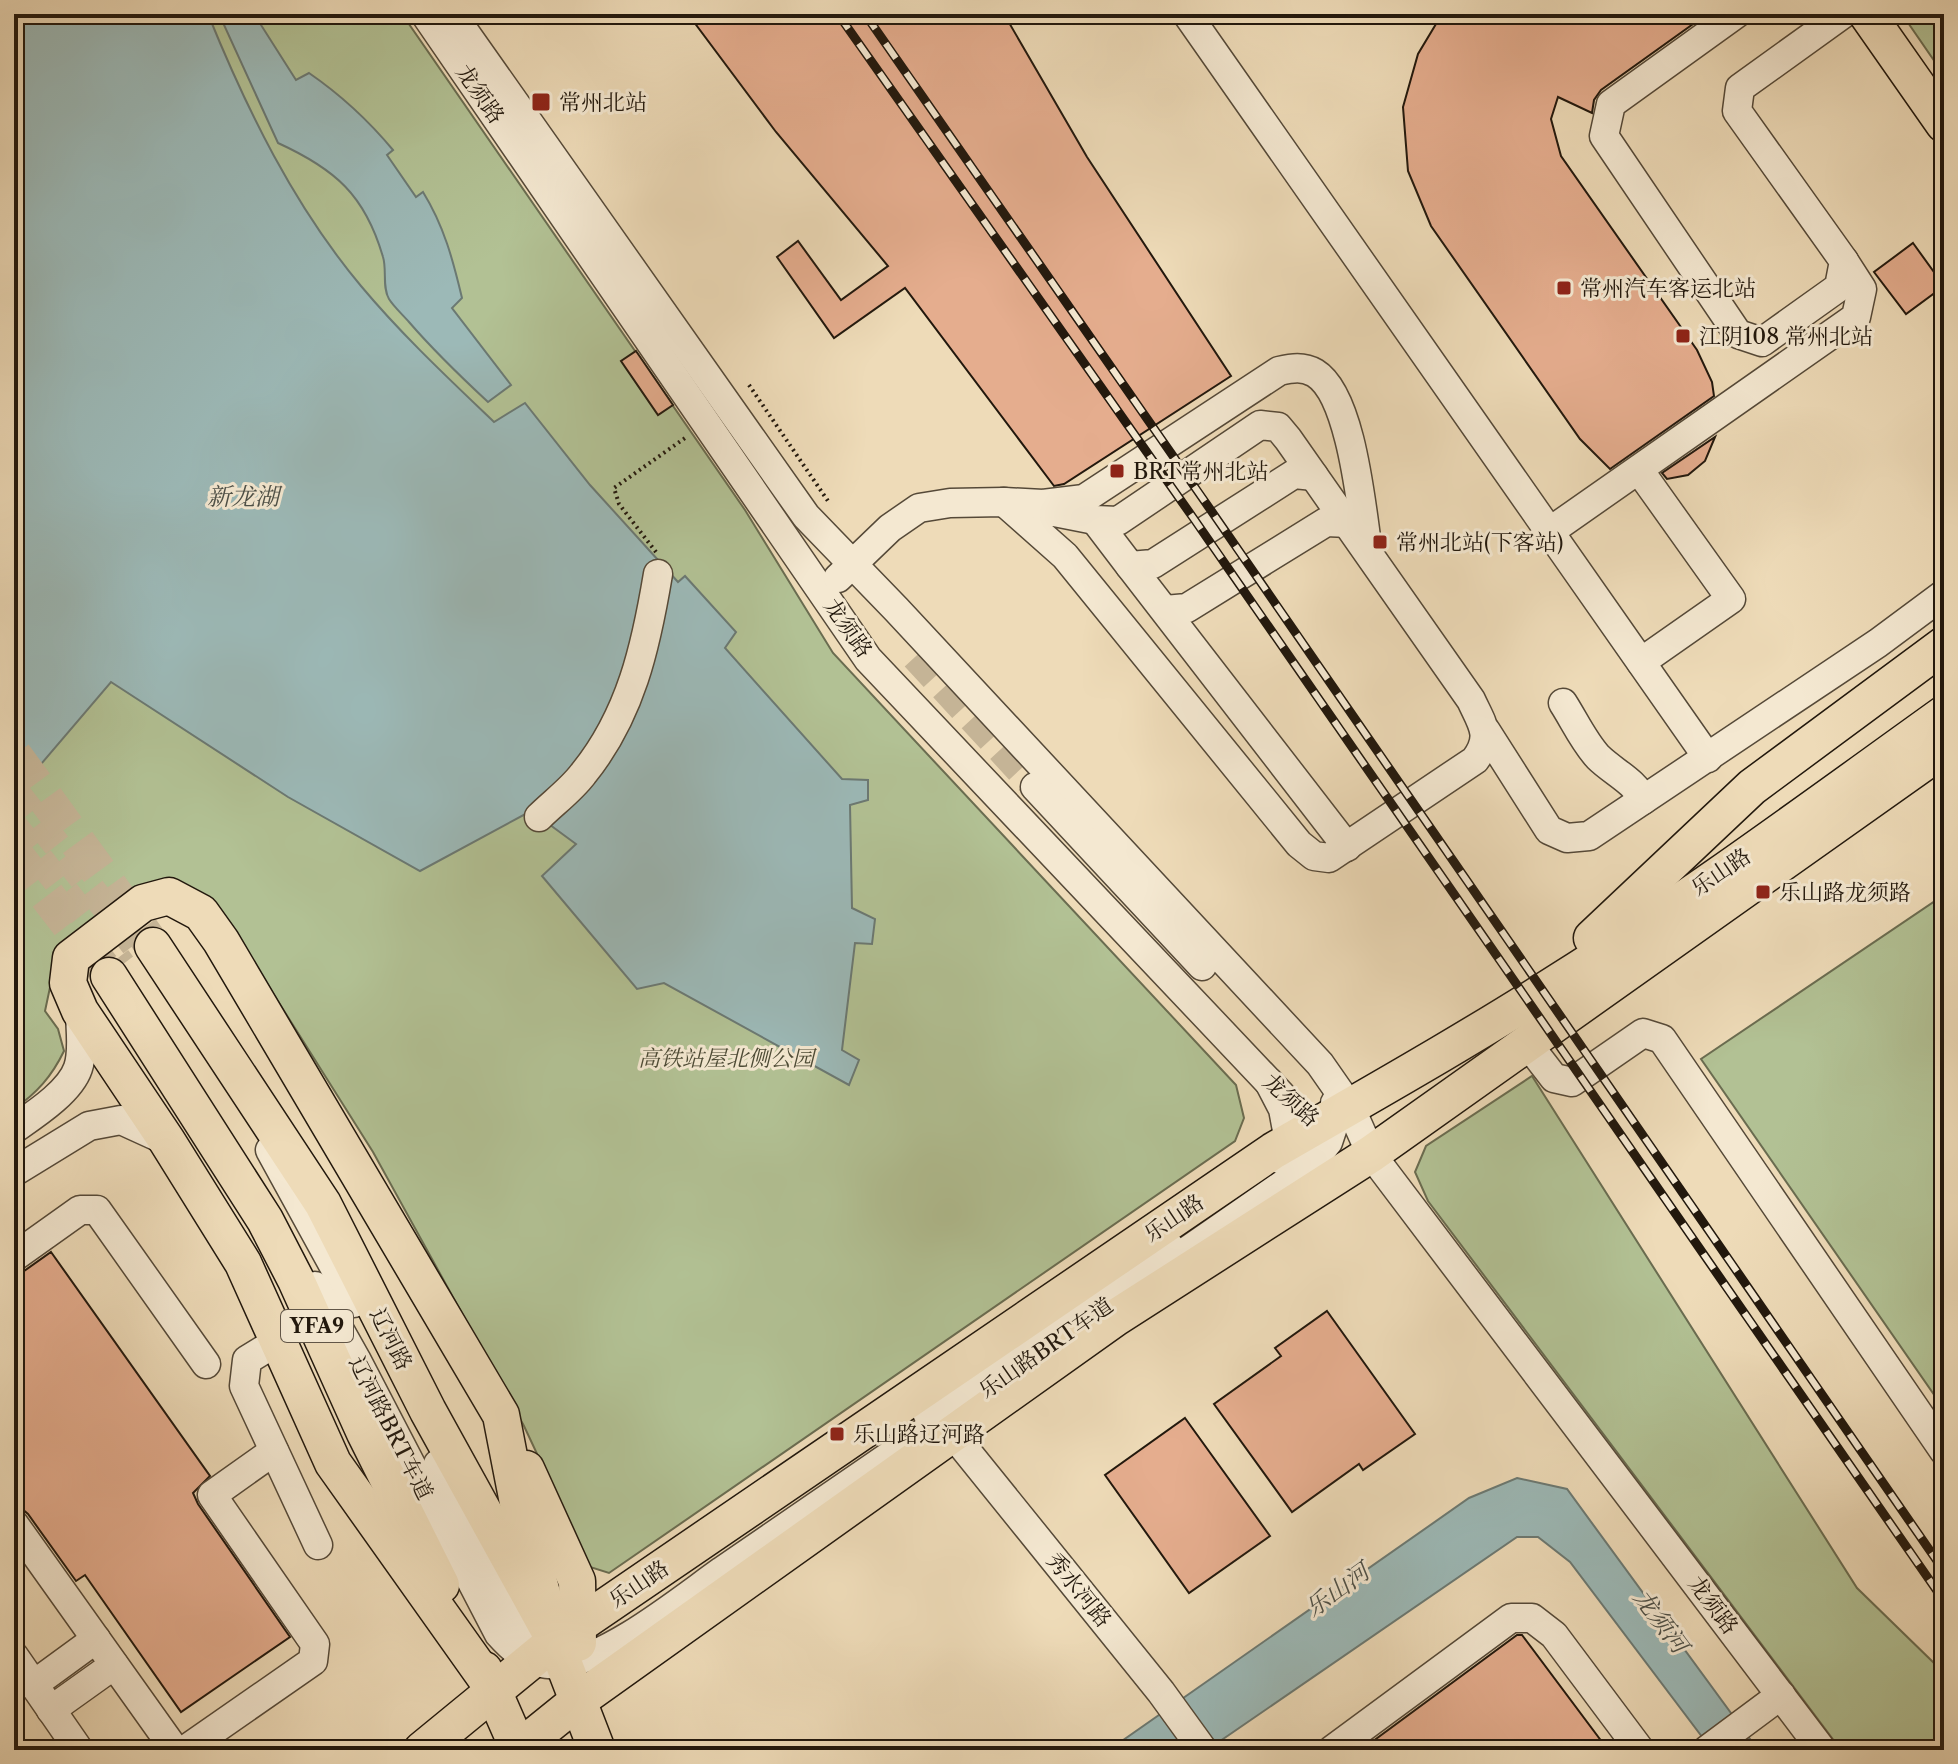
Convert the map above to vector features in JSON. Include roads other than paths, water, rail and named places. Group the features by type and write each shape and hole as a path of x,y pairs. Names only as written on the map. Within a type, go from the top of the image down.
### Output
{"main road":[{"path":"1867,14 1931,98 1944,124"},
{"path":"1476,1032 1601,931 1752,787 1944,645"},
{"name":"乐山路","path":"422,1750 495,1691 572,1648 1325,1124 1562,980 1944,714"},
{"name":"乐山路","path":"518,1750 579,1700 1115,1318 1371,1154 1944,748"},
{"path":"495,1691 333,1463 243,1263 167,1141 80,1011 68,983 71,958 143,903 169,896 201,913 221,941 501,1415 520,1513 572,1648 579,1700 597,1750"},
{"name":"辽河路","path":"131,960 323,1204 428,1411 572,1648"},
{"name":"YFA9","path":"131,960 296,1280 365,1433 495,1691 518,1750"}],"street":[{"name":"龙须路","path":"425,14 868,659 1290,1105 1371,1154 1822,1750"},
{"name":"龙须路","path":"452,14 806,516 1310,1053 1325,1124"},
{"path":"1187,14 1708,758"},
{"path":"1736,14 1611,104 1604,136 1738,334 1762,342 1839,287 1844,261"},
{"path":"1549,532 1856,317 1862,289 1737,111 1740,88 1843,14"},
{"path":"823,593 890,528 919,508 950,503 1043,504 1084,499 1279,371 1297,367 1317,374 1335,396 1353,451 1368,550"},
{"path":"1004,502 1125,533 1267,437 1288,439 1471,700 1486,731 1549,830 1567,838 1589,836 1878,643 1944,594"},
{"path":"1639,470 1731,599 1641,662"},
{"path":"1135,571 1153,564 1294,474 1318,482"},
{"path":"1004,502 1065,556 1299,844 1314,856 1329,858 1475,760 1485,747 1486,731"},
{"path":"1165,610 1187,608 1326,522 1349,523"},
{"path":"1100,526 1347,847"},
{"path":"539,817 583,774 622,712 646,644 658,567"},
{"path":"1563,703 1596,754 1614,772 1638,788 1643,800"},
{"path":"1035,787 1302,1073 1325,1124"},
{"name":"辽河路BRT车道","path":"131,960 356,1359 499,1634 515,1652 572,1648"},
{"path":"14,1129 46,1106 78,1069 80,1011"},
{"path":"1527,1043 1554,1078 1572,1082 1643,1033 1662,1039 1944,1451"},
{"path":"14,1172 89,1126 121,1120 167,1141"},
{"path":"14,1257 80,1210 97,1210 206,1364"},
{"path":"282,1349 247,1360 244,1386 318,1545"},
{"name":"秀水河路","path":"952,1433 1161,1692 1203,1750"},
{"path":"185,1750 313,1661 315,1644 212,1495 274,1451"},
{"path":"14,1524 175,1750"},
{"path":"1332,1750 1511,1618 1532,1618 1554,1635 1640,1750"},
{"path":"33,1685 96,1639"},
{"path":"14,1656 79,1750"},
{"path":"51,1710 114,1665"},
{"path":"1707,1750 1781,1695"}],"water":[{"name":"新龙湖","path":"14,14 208,14 239,86 293,190 361,286 426,356 494,422 525,403 590,485 678,582 685,576 736,632 725,648 842,779 868,780 868,800 850,805 852,908 875,919 872,944 855,943 842,1050 859,1060 849,1085 664,983 637,989 542,876 576,844 531,811 420,871 288,797 111,682 36,770 14,785"},
{"path":"219,14 254,14 296,80 309,73 343,99 393,150 387,155 416,197 423,192 442,230 459,284 462,298 452,308 511,385 488,402 389,299 383,257 376,235 345,186 316,163 278,143"},
{"name":"龙须河","path":"1517,1478 1567,1489 1758,1750 1712,1750 1570,1562 1538,1537 1517,1537 1207,1750 1109,1750 1469,1498"}],"tunnel":[{"path":"915,657 1035,787"},
{"path":"14,755 153,946"},
{"path":"14,790 141,953"},
{"path":"14,826 122,965"},
{"path":"14,853 109,976"}],"railway":[{"path":"838,14 1194,519 1944,1601"},
{"path":"865,14 1944,1571"}],"place":[{"name":"常州北站","path":"541,102"},
{"name":"常州汽车客运北站","path":"1564,288"},
{"name":"江阴108 常州北站","path":"1683,336"},
{"name":"BRT常州北站","path":"1117,471"},
{"name":"常州北站(下客站)","path":"1380,542"},
{"name":"乐山路龙须路","path":"1763,892"},
{"name":"乐山路辽河路","path":"837,1434"}],"park label":[{"name":"高铁站屋北侧公园","path":"726,1058"}],"water label":[{"name":"乐山河","path":"1337,1590"}]}
